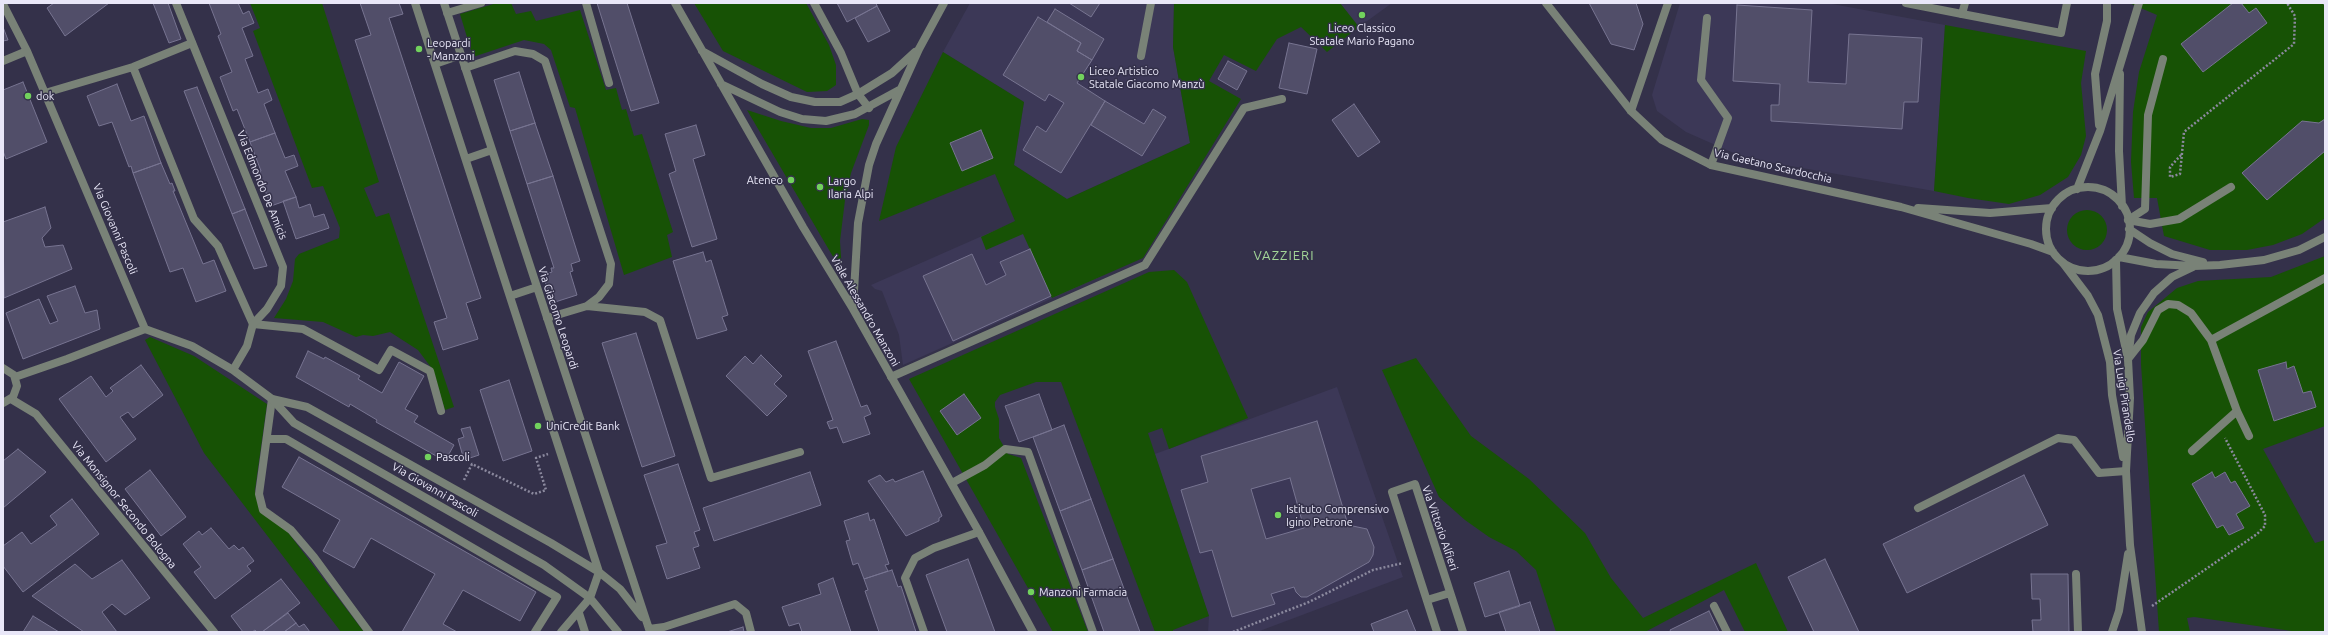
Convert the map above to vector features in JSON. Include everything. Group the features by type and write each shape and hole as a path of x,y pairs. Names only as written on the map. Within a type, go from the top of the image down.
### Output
{"street":[{"name":"Via Edmondo De Amicis","path":"176,3 283,267 281,286 267,309 252,324"},
{"path":"415,3 599,572 620,589 638,609 649,630 664,627 735,604 746,612 751,632"},
{"name":"Via Giacomo Leopardi","path":"444,3 649,630"},
{"path":"447,13 481,3"},
{"path":"586,3 609,83"},
{"name":"Viale Alessandro Manzoni","path":"675,3 720,84 952,483 1033,632"},
{"path":"814,3 841,53 858,94 869,108"},
{"path":"852,309 858,223 870,165 919,49 944,3"},
{"path":"1142,56 1151,3"},
{"name":"Via Gaetano Scardocchia","path":"1546,3 1631,111 1662,140 1711,164 1901,207 2031,244 2053,252"},
{"path":"1631,111 1668,3"},
{"path":"1906,3 2061,33 2067,3"},
{"path":"1962,14 1965,3"},
{"path":"2100,131 2095,74 2107,21 2107,3"},
{"path":"2077,189 2100,131 2139,3"},
{"name":"Via Giovanni Pascoli","path":"3,4 27,51 45,92 145,328 192,346 233,370 272,399 294,422 544,565 590,598"},
{"path":"1707,18 1701,80 1728,118 1711,164"},
{"path":"45,92 134,67 192,43"},
{"path":"702,51 749,77 791,97 815,102 840,102 858,94 892,73 919,49"},
{"path":"3,60 27,51"},
{"path":"465,68 514,52 533,54 545,61 610,264 609,284 599,297 587,306 547,318"},
{"path":"435,64 461,55"},
{"path":"2128,220 2145,209 2148,115 2162,59"},
{"path":"2120,63 2119,151 2122,206 2128,220 2129,229 2126,244 2117,259 2094,271 2078,270 2063,263 2053,252 2046,230 2052,208 2063,196 2077,189 2094,188 2110,194 2122,206"},
{"path":"134,67 194,219 218,246 252,324 247,346 233,370"},
{"path":"720,84 780,112 802,119 826,121 847,117 869,108 901,89"},
{"path":"891,376 1144,265 1244,108 1282,99"},
{"path":"466,159 492,150"},
{"path":"2128,220 2150,224 2179,220 2231,187"},
{"name":"Via Gaetano Scardocchia","path":"1901,207 1990,213 2052,208"},
{"path":"2129,229 2150,243 2172,254 2195,261 2220,265"},
{"path":"2117,259 2156,264 2194,266 2220,265 2264,260 2299,250 2325,237"},
{"name":"Via Luigi Pirandello","path":"2117,259 2117,309 2128,359 2130,398 2126,471 2130,545 2138,615 2142,632"},
{"name":"Via Luigi Pirandello","path":"2063,263 2088,296 2098,315 2110,362 2112,395 2126,471"},
{"path":"2128,359 2132,335 2144,308 2154,293 2172,277 2194,266"},
{"path":"2211,340 2325,278"},
{"path":"510,296 537,287"},
{"path":"2128,359 2143,340 2158,310 2168,304 2178,304 2191,314 2211,340 2237,411 2249,436"},
{"path":"587,306 645,312 660,320 711,478 800,452"},
{"path":"252,324 303,329 379,370 391,350 430,371 441,411"},
{"path":"15,376 66,360 145,328"},
{"path":"3,368 15,376 17,389 7,401"},
{"path":"272,399 260,494 263,510 290,530 314,557 369,632"},
{"name":"Via Giovanni Pascoli","path":"272,399 307,407 599,572"},
{"name":"Via Monsignor Secondo Bologna","path":"7,401 36,414 214,632"},
{"path":"2192,451 2237,411"},
{"path":"1918,508 2058,438 2074,440 2099,473 2126,471"},
{"path":"268,439 286,439 557,597 535,632"},
{"path":"952,483 985,465 1006,449 1028,452 1092,632"},
{"name":"Via Vittorio Alfieri","path":"1436,632 1392,492 1415,484 1463,632"},
{"path":"924,632 905,578 915,558 934,548 979,532"},
{"name":"Via Luigi Pirandello","path":"2112,632 2119,611 2130,545"},
{"path":"561,632 590,598 599,572"},
{"path":"2076,574 2078,632"},
{"path":"1426,600 1450,593"},
{"path":"590,598 618,632"},
{"path":"1714,606 1726,632"},
{"path":"579,612 585,632"}],"path":[{"path":"2181,155 2170,167 2170,177 2180,174 2184,132 2294,44 2295,16 2287,3"},
{"path":"2138,615 2258,534 2265,526 2265,515 2219,427"},
{"path":"458,492 472,464 534,494 546,490 536,458 560,450"},
{"path":"1233,632 1309,602 1374,570 1414,560"}],"shaded area":[{"name":"Liceo Artistico Statale Giacomo Manzù","path":"970,3 1174,3 1173,47 1190,143 1067,199 1102,276 903,365 899,335 882,291 875,289 871,285 1066,199 1014,165 1024,102 943,52"},
{"name":"Liceo Classico Statale Mario Pagano","path":"1340,3 1392,3 1359,27"},
{"path":"1680,3 1827,3 1945,25 1934,191 1745,158 1686,132 1657,111 1652,95"},
{"name":"Istituto Comprensivo Igino Petrone","path":"1337,387 1403,577 1257,632 1208,632 1209,616 1155,454"}],"green space":[{"path":"250,3 322,3 379,182 364,188 376,217 389,213 454,407 445,410 433,370 418,350 390,332 373,336 363,335 356,337 323,322 274,318 286,299 293,281 295,259 299,254 339,238 340,228 323,186 312,188 253,31 260,28"},
{"path":"497,3 511,3 516,14 531,11 536,21 580,10 606,90 616,88 622,110 626,109 634,136 642,134 673,232 667,235 672,257 624,275 575,108 570,107 551,50 544,44 524,40 473,57 460,14"},
{"path":"694,3 806,3 829,45 836,65 836,85 827,91 807,92 723,51"},
{"path":"1174,3 1340,3 1359,27 1327,52 1301,27 1277,39 1256,71 1224,55 1209,81 1241,99 1143,258 1052,298 1023,234 986,250 981,237 1015,221 995,174 879,221 896,147 943,52 1024,102 1014,165 1067,199 1190,143 1173,47"},
{"path":"2129,3 2325,3 2325,218 2302,234 2273,245 2247,250 2210,250 2164,236 2157,198 2134,198 2131,162 2133,112 2139,72 2157,15"},
{"path":"1945,25 2086,51 2081,83 2086,136 2081,155 2068,177 2040,195 2009,204 1934,191"},
{"name":"Largo Ilaria Alpi","path":"747,110 781,121 811,128 831,128 862,119 869,120 869,125 851,173 845,200 840,241 842,272"},
{"path":"2087,210 2098,213 2104,219 2107,230 2104,241 2098,247 2087,250 2076,247 2070,241 2067,230 2070,219 2076,213"},
{"path":"2325,256 2325,426 2263,449 2315,543 2325,540 2325,632 2299,632 2194,617 2187,618 2190,632 2159,632 2141,364 2141,327 2148,312 2177,288 2198,281 2271,277"},
{"path":"1174,270 1187,282 1248,418 1169,449 1162,428 1148,433 1209,616 1173,630 1173,632 1155,632 1061,382 1036,382 1000,395 995,402 995,407 999,419 999,438 1008,454 1021,458 1088,632 1053,632 909,379 1149,272"},
{"path":"150,337 194,356 267,404 255,490 259,509 287,531 364,632 341,632 204,453 145,340"},
{"path":"1416,358 1471,436 1529,479 1585,533 1611,578 1643,618 1756,563 1788,632 1745,632 1724,590 1645,632 1556,632 1536,570 1516,551 1489,537 1465,520 1439,497 1382,370"}],"building":[{"path":"54,3 109,3 65,36 47,8"},
{"path":"153,3 168,3 181,39 169,43"},
{"path":"209,3 238,3 243,14 249,11 254,23 242,28 253,56 245,59 258,93 268,89 272,100 264,104 275,133 250,142 237,109 233,111 220,77 232,72 218,36 221,34"},
{"path":"360,3 399,3 403,14 389,18 481,298 466,303 478,339 443,350 434,322 447,318 355,40 371,35"},
{"path":"597,3 627,3 659,103 631,111"},
{"path":"837,3 876,3 877,6 847,22"},
{"path":"1069,3 1100,3 1091,17"},
{"path":"1589,3 1636,3 1643,24 1634,50 1611,44"},
{"path":"2233,3 2241,3 2249,13 2256,8 2267,23 2203,72 2181,44"},
{"path":"1737,5 1812,10 1808,82 1846,84 1849,34 1922,38 1918,102 1904,102 1902,129 1771,121 1771,105 1779,105 1780,84 1733,81"},
{"path":"877,6 890,31 868,42 855,18"},
{"path":"1055,9 1104,39 1092,60 1077,51 1081,43 1047,22"},
{"path":"1038,17 1081,43 1077,51 1092,60 1077,83 1105,101 1061,173 1023,150 1037,126 1046,132 1064,103 1049,94 1045,101 1003,75"},
{"path":"3,27 8,40 3,41"},
{"path":"1289,43 1317,49 1307,94 1279,88"},
{"path":"1228,61 1247,71 1237,90 1218,79"},
{"path":"519,72 535,123 510,131 494,80"},
{"path":"23,82 47,142 6,159 3,151 3,90"},
{"path":"117,84 131,121 144,116 161,163 133,173 131,166 129,167 112,122 99,126 87,96"},
{"path":"197,87 245,209 232,214 184,91"},
{"path":"1105,101 1144,124 1153,109 1166,117 1142,156 1091,125"},
{"path":"1354,104 1380,142 1358,157 1332,120"},
{"path":"2325,119 2325,151 2267,200 2242,173 2302,121 2319,123"},
{"path":"535,123 553,176 527,184 510,131"},
{"path":"696,125 705,155 693,159 717,239 692,247 669,174 676,171 665,134"},
{"path":"981,130 993,158 962,171 950,143"},
{"path":"275,133 285,158 294,155 298,166 285,171 296,197 271,206 258,172 261,171 250,142"},
{"path":"161,163 170,184 172,183 175,191 173,191 203,264 214,260 226,291 196,302 183,268 170,272 133,173"},
{"path":"553,176 580,261 571,264 573,271 570,272 577,295 552,303 543,275 552,272 551,268 554,268 527,184"},
{"path":"296,197 299,208 310,204 314,217 324,214 329,228 296,239 283,201"},
{"path":"45,207 51,228 42,238 45,247 63,245 72,269 4,298 3,222"},
{"path":"245,209 267,266 254,269 232,214"},
{"path":"1030,249 1051,296 953,341 923,276 972,254 986,285 1006,275 1000,262"},
{"path":"703,252 706,262 711,260 728,315 722,317 727,330 697,339 673,261"},
{"path":"75,286 85,313 97,310 100,329 23,359 6,313 39,299 50,324 58,321 47,296"},
{"path":"636,333 675,456 642,467 602,343"},
{"path":"836,341 861,407 867,405 871,414 864,417 870,434 843,443 837,427 830,429 827,422 833,420 808,351"},
{"path":"308,351 324,359 325,357 360,376 358,379 382,393 399,362 424,376 405,409 418,416 414,422 454,445 445,461 376,422 377,420 350,404 349,407 296,377"},
{"path":"761,355 782,376 774,384 787,396 767,416 726,376 745,356 753,364"},
{"path":"2286,362 2287,369 2294,366 2303,393 2311,391 2316,407 2274,421 2258,370"},
{"path":"141,365 163,395 133,418 128,412 120,417 136,439 106,462 59,399 91,376 106,397 113,391 110,388"},
{"path":"509,380 532,451 503,461 480,390"},
{"path":"964,394 981,418 957,435 940,411"},
{"path":"1039,394 1052,430 1019,442 1005,406"},
{"path":"1317,421 1348,525 1367,529 1374,547 1373,555 1369,562 1307,597 1301,597 1296,592 1294,587 1271,594 1275,604 1232,617 1212,550 1200,553 1181,490 1208,482 1201,456","holes":["1290,478 1304,528 1266,539 1251,489"]},
{"path":"1064,425 1091,499 1060,511 1033,437"},
{"path":"470,427 479,455 464,460 458,439 464,437 461,429"},
{"path":"18,449 46,472 3,508 3,461"},
{"path":"299,457 536,592 520,621 463,590 443,624 457,632 402,632 435,574 371,538 354,568 323,551 340,520 282,487"},
{"path":"678,464 700,530 694,532 699,546 693,548 700,568 667,579 656,546 667,543 644,475"},
{"path":"150,470 186,517 161,536 125,489"},
{"path":"923,471 942,516 939,518 939,521 906,536 868,481 880,475 886,482 893,479 895,482"},
{"path":"810,472 821,505 714,541 703,508"},
{"path":"2212,472 2215,478 2225,472 2231,483 2235,481 2250,506 2236,514 2244,528 2229,535 2223,525 2217,528 2192,484"},
{"path":"2024,475 2048,525 1907,593 1883,544"},
{"path":"72,499 99,534 23,592 3,566 3,546 22,532 31,544 57,525 50,516"},
{"path":"1091,499 1113,559 1082,570 1060,511"},
{"path":"868,513 870,521 874,519 889,564 885,565 888,571 864,579 858,563 853,565 846,541 850,540 844,521"},
{"path":"211,528 229,549 234,545 239,550 243,547 254,561 247,566 251,571 215,599 194,572 201,567 183,544 199,531 202,535"},
{"path":"968,559 995,632 947,632 926,575"},
{"path":"1113,559 1140,632 1104,632 1082,570"},
{"path":"1825,559 1859,632 1814,632 1788,577"},
{"path":"122,560 150,598 125,615 112,604 102,612 117,632 84,632 32,596 75,564 92,579"},
{"path":"892,570 898,587 901,586 916,632 879,632 865,591 868,590 864,579"},
{"path":"1509,571 1520,606 1485,617 1474,583"},
{"path":"2031,574 2068,574 2069,632 2033,632 2032,620 2041,620 2040,599 2032,599"},
{"path":"833,578 851,632 802,632 799,623 789,626 782,607 821,594 818,584"},
{"path":"281,579 300,603 262,632 257,632 255,630 252,632 243,632 231,616"},
{"path":"1530,602 1540,632 1506,632 1499,612"},
{"path":"1407,610 1416,632 1374,632 1371,624"},
{"path":"1709,611 1719,632 1671,632 1670,630"},
{"path":"288,613 296,623 284,632 262,632"},
{"path":"33,616 59,632 23,632"},
{"path":"296,623 299,627 304,624 310,632 284,632"},
{"path":"743,627 744,632 727,632"}],"place":[{"name":"Liceo Classico Statale Mario Pagano","path":"1362,15"},
{"name":"Leopardi - Manzoni","path":"419,49"},
{"name":"Liceo Artistico Statale Giacomo Manzù","path":"1081,77"},
{"name":"dok","path":"28,96"},
{"name":"Ateneo","path":"791,180"},
{"name":"Largo Ilaria Alpi","path":"820,187"},
{"name":"UniCredit Bank","path":"538,426"},
{"name":"Pascoli","path":"428,457"},
{"name":"Istituto Comprensivo Igino Petrone","path":"1278,515"},
{"name":"Manzoni Farmacia","path":"1031,592"}],"district":[{"name":"VAZZIERI","path":"1284,256"}]}
